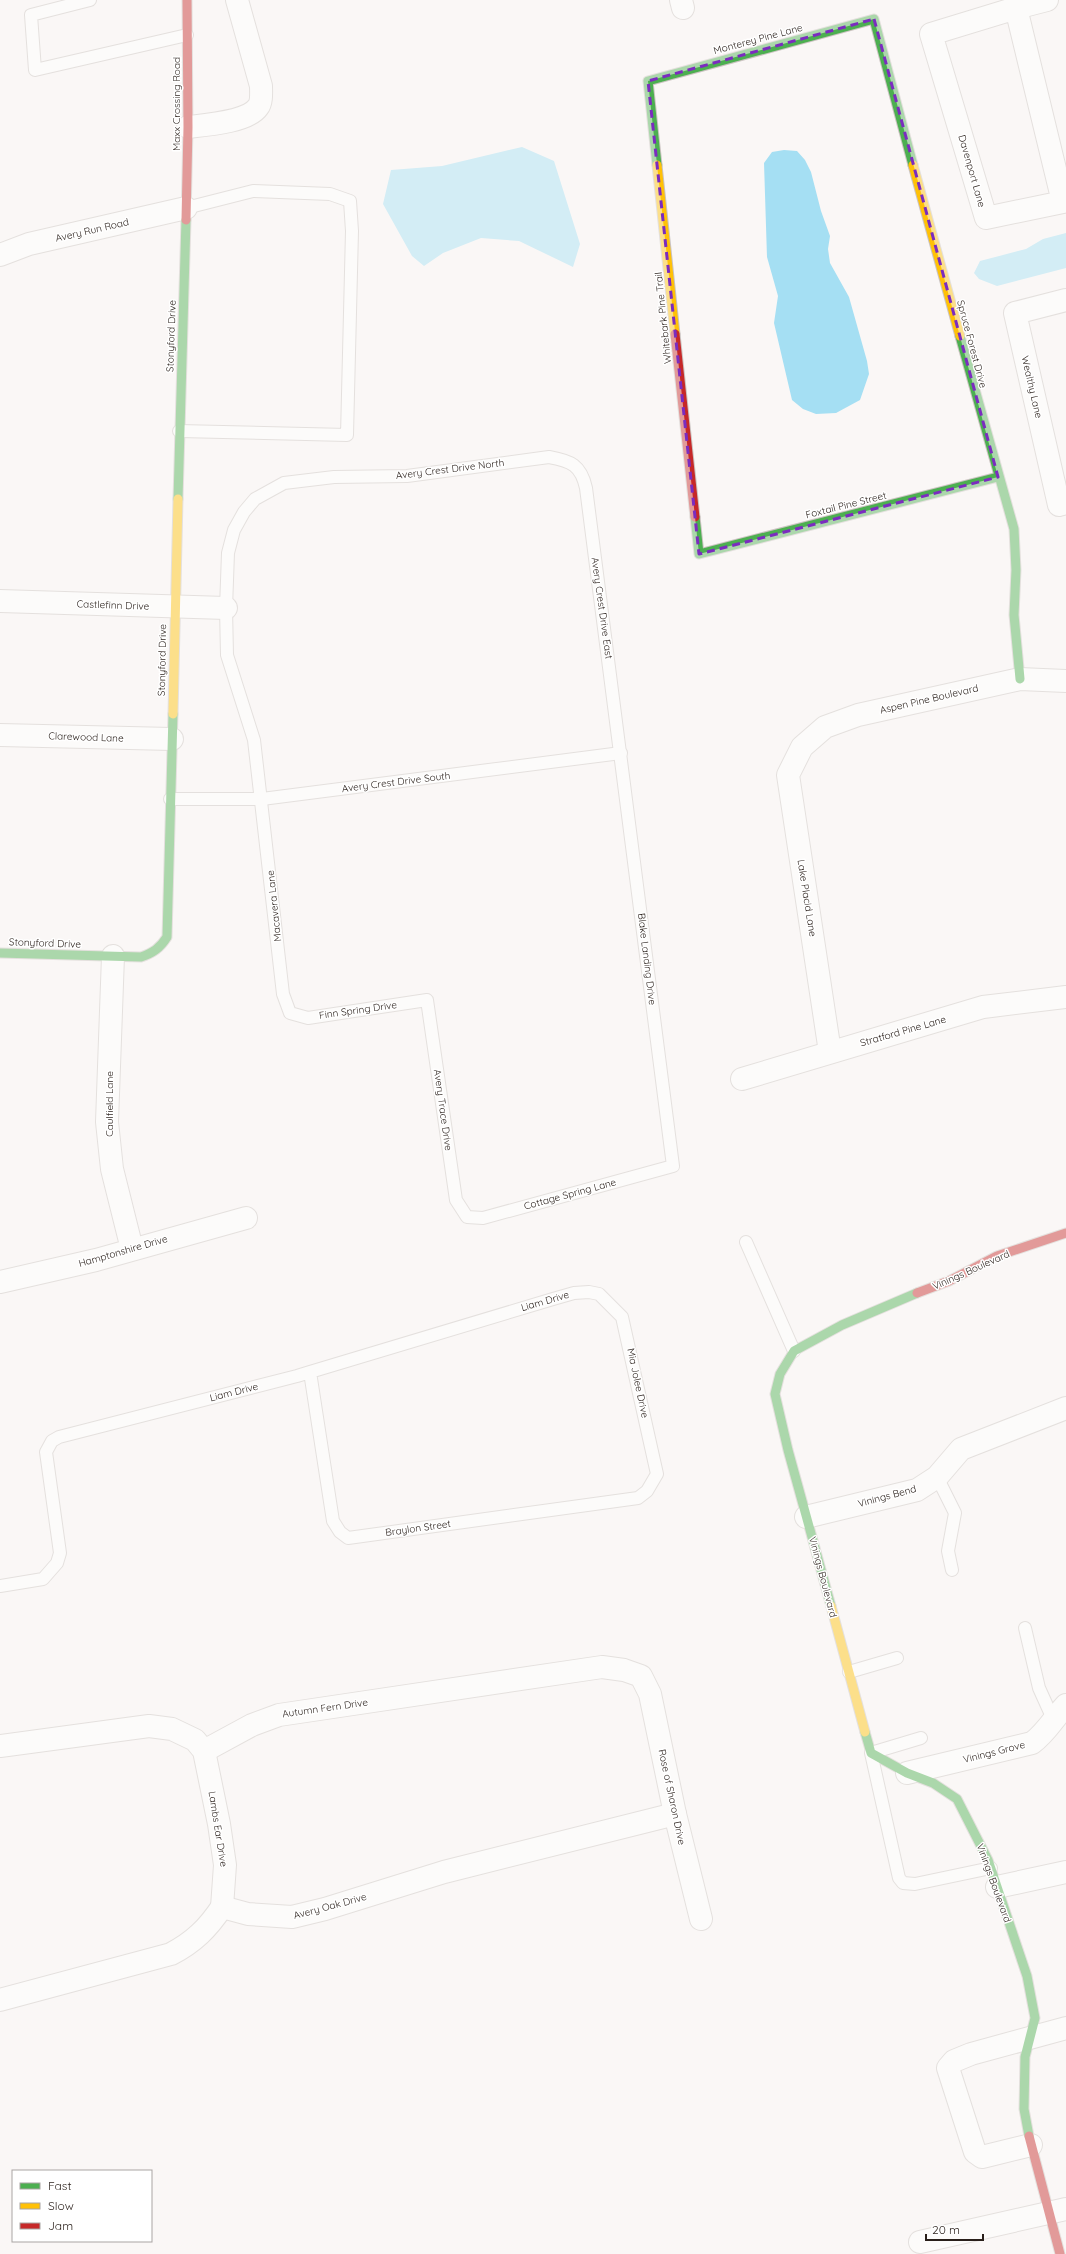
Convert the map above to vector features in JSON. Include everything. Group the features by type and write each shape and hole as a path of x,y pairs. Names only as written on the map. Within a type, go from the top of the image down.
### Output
{"street":[{"name":"Maxx Crossing Road","path":"186,208 188,127 187,0"},
{"path":"188,127 244,117 258,107 262,96 261,86 236,0"},
{"name":"Davenport Lane","path":"1016,8 1063,202 986,218 931,34 1016,8 1048,0"},
{"name":"Monterey Pine Lane","path":"648,81 874,18"},
{"name":"Spruce Forest Drive","path":"874,18 998,477 1014,529 1016,570 1014,615 1020,679"},
{"name":"Whitebark Pine Trail","path":"648,81 699,554"},
{"name":"Avery Run Road","path":"0,255 29,244 186,208"},
{"name":"Stonyford Drive","path":"0,953 141,957 152,954 161,947 166,937 186,208"},
{"name":"Wealthy Lane","path":"1066,300 1015,313 1059,505 1066,503"},
{"name":"Foxtail Pine Street","path":"699,554 998,477"},
{"name":"Castlefinn Drive","path":"0,601 226,608"},
{"name":"Aspen Pine Boulevard","path":"802,747 825,727 858,715 1020,679 1066,681"},
{"name":"Clarewood Lane","path":"0,735 172,739"},
{"name":"Lake Placid Lane","path":"802,747 788,775 830,1052"},
{"name":"Caulfield Lane","path":"113,956 107,1122 112,1169 132,1249"},
{"name":"Stratford Pine Lane","path":"742,1079 983,1007 1066,997"},
{"name":"Hamptonshire Drive","path":"0,1282 96,1260 246,1218"},
{"name":"Vinings Boulevard","path":"1060,2254 1058,2211 1031,2145 1024,2109 1025,2057 1035,2018 1027,1976 994,1877 957,1799 933,1783 907,1773 871,1753 806,1517 775,1394 780,1374 794,1351 842,1325 919,1292 949,1281 997,1256 1066,1233"},
{"name":"Vinings Bend","path":"806,1517 916,1490 937,1477 961,1449 1063,1416"},
{"name":"Autumn Fern Drive","path":"204,1751 252,1725 279,1715 602,1667 624,1670 641,1676"},
{"name":"Rose of Sharon Drive","path":"641,1676 650,1694 675,1814 701,1919"},
{"name":"Vinings Grove","path":"907,1773 1032,1743 1043,1735 1060,1712"},
{"path":"0,1746 149,1726 172,1728 195,1740 204,1751"},
{"name":"Lambs Ear Drive","path":"204,1751 219,1824 225,1865 222,1907"},
{"name":"Avery Oak Drive","path":"222,1907 248,1914 292,1917 325,1909 444,1872 675,1814"},
{"path":"994,1877 1066,1872"},
{"path":"0,2000 171,1954 187,1946 208,1928 222,1907"},
{"path":"1031,2145 982,2157 975,2152 948,2068 954,2061 971,2054 1066,2028"},
{"path":"920,2242 1058,2211"}],"lane":[{"path":"90,0 31,15 35,70 187,35"},
{"path":"179,431 347,435 352,231 350,201 330,194 253,191 186,208"},
{"name":"Avery Crest Drive North","path":"255,499 284,483 334,477 406,476 549,457 563,459 576,466"},
{"name":"Avery Crest Drive East","path":"576,466 583,476 586,488 621,752"},
{"name":"Macavera Lane","path":"255,499 244,512 232,535 228,553 226,608 227,655 254,740 262,799 283,994 290,1013"},
{"name":"Avery Crest Drive South","path":"170,799 262,799 621,752"},
{"name":"Blake Landing Drive","path":"621,752 673,1166"},
{"name":"Finn Spring Drive","path":"290,1013 308,1018 427,1000"},
{"name":"Avery Trace Drive","path":"427,1000 456,1200 467,1217"},
{"name":"Cottage Spring Lane","path":"467,1217 484,1218 673,1166"},
{"path":"746,1242 794,1351"},
{"name":"Liam Drive","path":"0,1586 43,1579 57,1563 60,1553 46,1452 52,1441 59,1437 310,1372 574,1293 589,1292 599,1294"},
{"name":"Mia Jolee Drive","path":"599,1294 622,1317 627,1332 654,1462 656,1474 654,1481"},
{"name":"Braylon Street","path":"310,1372 333,1521 340,1532 348,1538 638,1498 647,1491 654,1481"},
{"path":"937,1477 955,1513 948,1551 952,1570"},
{"path":"1025,1628 1039,1688 1060,1712"},
{"path":"849,1672 897,1658"},
{"path":"921,1738 871,1753 899,1878 903,1883 915,1884 994,1877"}],"highlighted area":[{"path":"874,19 998,477 699,554 648,81"}],"water":[{"path":"522,147 554,161 580,244 573,267 519,241 481,238 443,253 424,266 412,256 383,204 391,170 442,166"},
{"path":"784,150 797,151 805,160 811,172 821,211 830,236 828,249 830,263 849,297 867,361 869,374 860,400 836,413 816,414 803,409 792,400 774,323 778,296 767,257 764,163 772,152"},
{"path":"1066,233 1066,268 997,286 979,279 974,273 980,261 1026,249 1043,239"}],"traffic: fast":[{"path":"657,165 648,81 874,19 913,165"},
{"path":"178,499 186,220"},
{"path":"960,336 1014,529 1016,570 1014,615 1020,679"},
{"path":"695,517 699,554 998,477"},
{"path":"0,953 141,957 156,950 167,937 173,714"},
{"path":"831,1606 788,1450 775,1394 780,1374 794,1351 842,1325 917,1293"},
{"path":"865,1732 871,1753 907,1773 933,1783 957,1799 988,1860 1027,1976 1035,2018 1025,2057 1024,2109 1029,2136"}],"traffic: slow":[{"path":"657,165 675,334"},
{"path":"913,165 960,336"},
{"path":"173,714 178,499"},
{"path":"831,1606 865,1732"}],"traffic: jam":[{"path":"186,220 188,127 187,0"},
{"path":"675,334 695,517"},
{"path":"917,1293 949,1281 997,1256 1066,1233"},
{"path":"1029,2136 1060,2254"}]}
